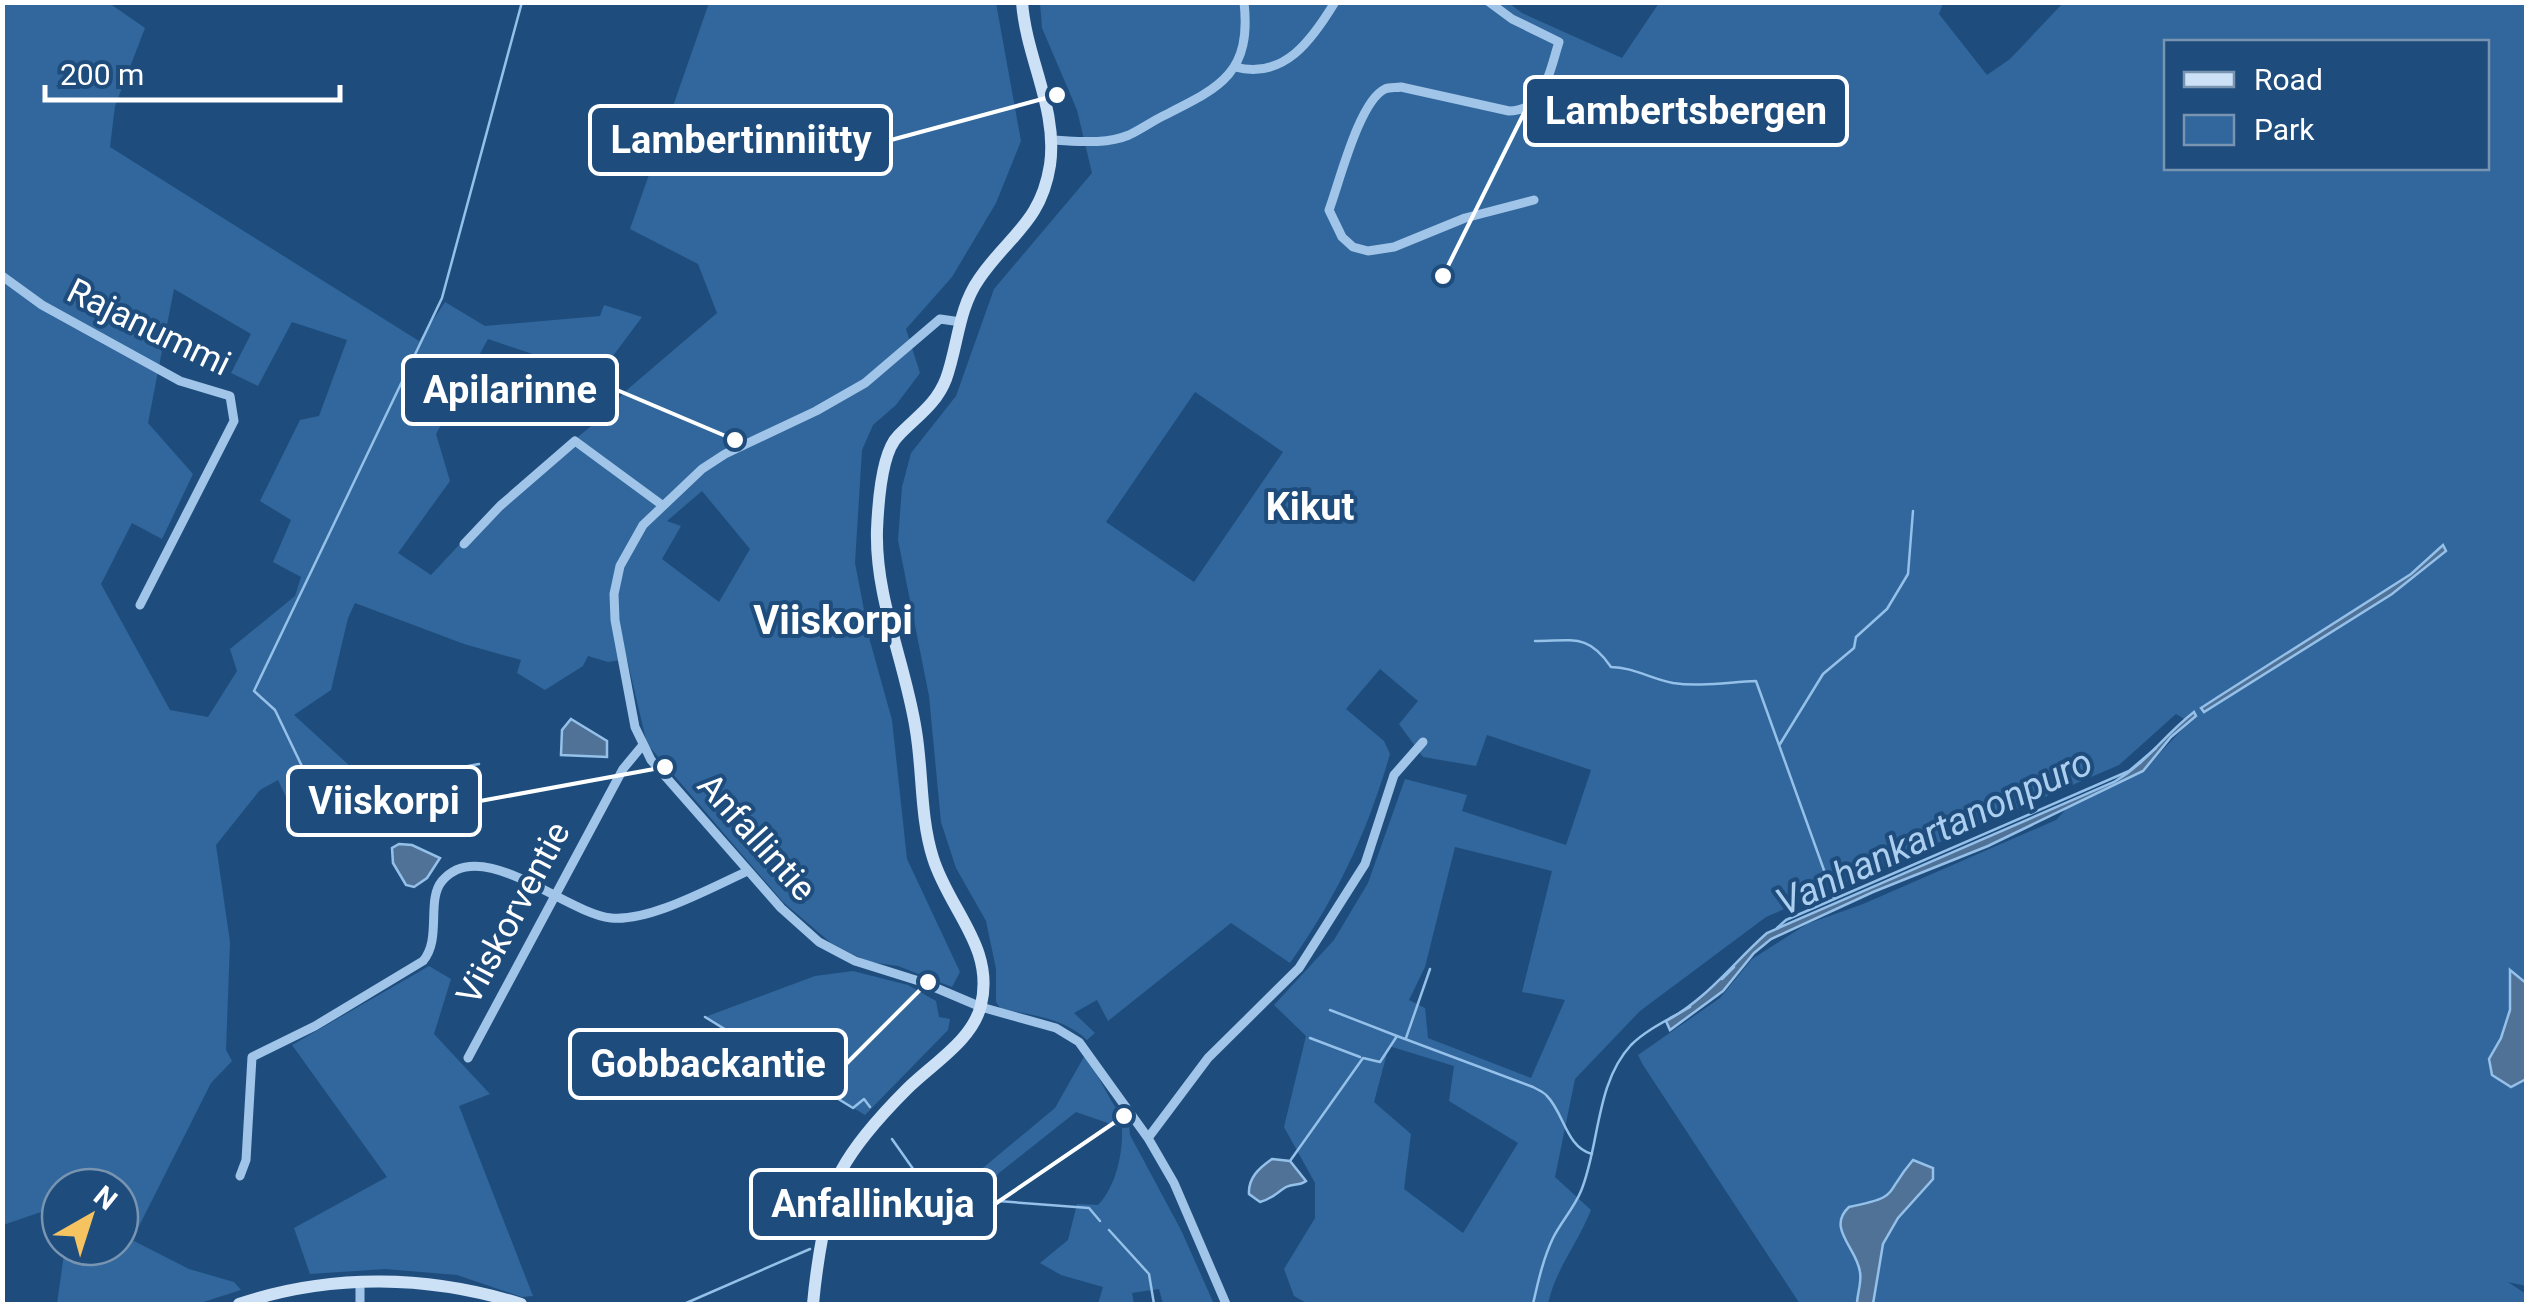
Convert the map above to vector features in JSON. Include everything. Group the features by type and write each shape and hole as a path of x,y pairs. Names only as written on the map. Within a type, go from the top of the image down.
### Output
{"street":[{"path":"813,1302 832,1194 840,1174 886,1111 971,1028 981,1008 984,968 978,944 946,891 925,831 916,732 889,620 877,546 888,450 937,397 971,292 980,276 1020,234 1039,203 1049,169 1052,140 1047,105 1026,40 1022,2"},
{"path":"1052,140 1106,141 1127,136 1211,92 1236,67 1246,38 1244,2"},
{"path":"1236,67 1259,71 1290,59 1315,34 1335,2"},
{"path":"1489,2 1512,19 1558,42 1542,94 1520,110 1401,87 1385,90 1376,96 1360,123 1329,210 1342,237 1353,248 1368,251 1394,247 1465,218 1534,200"},
{"name":"Rajanummi","path":"2,276 42,305 180,381 230,396 234,421 140,605"},
{"name":"Anfallintie","path":"961,322 948,318 935,322 866,382 816,411 720,456 642,525 620,566 614,594 623,667 642,746 796,923 839,954 922,982 981,1008 1042,1023 1079,1042 1148,1138 1190,1214 1226,1304"},
{"path":"464,544 500,506 575,441 662,504"},
{"path":"1148,1138 1208,1058 1299,968 1365,864 1394,775 1424,742"},
{"name":"Viiskorventie","path":"468,1058 623,769 642,746"},
{"path":"240,1176 246,1166 252,1057 315,1026 423,962 430,952 438,888 465,866 488,866 601,916 626,918 692,896 748,871"},
{"path":"240,1304 290,1290 360,1282 452,1286 521,1304"},
{"path":"360,1282 360,1304"}],"green space":[{"path":"2,3 109,3 145,28 115,106 110,147 419,341 445,302 485,326 600,316 604,305 642,317 598,376 488,339 436,434 450,481 398,553 431,575 498,503 717,313 698,264 630,229 709,3 996,3 1021,141 996,203 952,277 906,329 920,373 896,405 873,425 862,450 855,563 870,641 892,720 907,859 960,972 952,987 898,966 870,962 852,954 831,943 783,902 647,744 627,659 608,662 588,656 583,666 545,690 517,673 521,660 464,644 355,603 331,690 294,715 374,788 296,818 278,780 260,790 216,845 230,942 226,1050 232,1061 211,1083 140,1224 140,1167 40,1167 40,1212 3,1225","holes":["174,289 251,334 231,373 258,386 292,322 347,340 319,416 300,420 260,501 291,520 273,562 301,577 295,596 230,649 237,671 208,717 170,710 101,584 132,523 162,539 193,474 148,423","702,491 750,549 719,602 662,559 681,526 667,521"]},
{"path":"1040,3 1509,3 1522,13 1622,58 1659,3 1943,3 1939,14 1987,75 2010,59 2063,3 2526,3 2526,1286 2508,1282 2526,1294 2523,1304 1800,1304 1643,1065 1638,1055 1720,998 1752,959 1807,924 1863,904 2056,820 2067,808 2143,771 2189,722 2176,714 2119,765 1766,917 1640,1011 1575,1079 1555,1177 1591,1210 1548,1304 1308,1304 1294,1296 1284,1269 1315,1218 1315,1183 1284,1127 1306,1036 1274,1005 1334,940 1368,883 1405,779 1467,795 1462,811 1566,845 1591,770 1487,735 1476,766 1423,757 1399,724 1418,701 1380,669 1346,709 1384,741 1390,754 1349,863 1323,913 1290,963 1231,923 1108,1021 1097,1000 1074,1013 1095,1033 1087,1040 1058,1022 1001,1009 996,1002 996,969 986,921 956,868 941,822 929,696 898,540 902,487 911,453 956,396 994,289 1092,173 1077,110 1042,28","holes":["1195,392 1283,452 1194,582 1106,522","1455,847 1552,871 1522,992 1565,1000 1531,1078 1428,1038 1425,1008 1409,1000 1425,967","1389,1046 1454,1066 1449,1101 1518,1143 1463,1233 1404,1189 1411,1134 1374,1102"]},
{"path":"429,966 451,979 434,1034 490,1094 459,1106 533,1296 522,1297 457,1275 385,1269 310,1274 294,1228 387,1177 292,1045"},
{"path":"853,971 908,985 936,1001 939,1017 950,1019 948,1030 865,1115 764,1054 727,1084 712,1068 707,1055 732,1035 705,1017 815,976"},
{"path":"1085,1055 1117,1110 1129,1123 1130,1135 1181,1230 1214,1304 1163,1304 1159,1289 1132,1293 1134,1304 1098,1304 1103,1287 1061,1275 1040,1263 1068,1240 1077,1204 1098,1205 1109,1189 1117,1169 1122,1128 1076,1112 999,1173 974,1202 946,1195 1055,1108"},
{"path":"140,1244 189,1269 234,1282 241,1290 197,1304 57,1304 62,1267 140,1267"}],"shaded area":[{"path":"2443,545 2446,551 2392,594 2204,712 2201,708 2411,574"},
{"path":"2194,712 2196,716 2171,737 2143,771 1988,846 1873,892 1771,939 1723,991 1670,1030 1666,1021 1707,991 1767,933 2114,782"},
{"path":"571,719 607,741 607,757 561,755 562,730"},
{"path":"412,845 440,858 427,878 414,887 406,885 393,863 392,848"},
{"path":"2510,970 2526,983 2526,1079 2511,1087 2492,1075 2489,1059 2510,1010"},
{"path":"1272,1159 1290,1161 1306,1181 1260,1202 1249,1194 1250,1183"},
{"path":"1913,1160 1933,1168 1933,1179 1898,1218 1883,1244 1873,1304 1857,1304 1860,1272 1842,1230 1843,1215 1849,1207 1884,1197"}],"waterway":[{"path":"479,764 399,779 322,808 275,710 254,691 442,298 522,2"},
{"path":"1780,744 1823,674 1854,648 1856,637 1887,609 1908,574 1913,511"},
{"path":"1535,641 1579,641 1595,649 1611,667 1673,683 1756,681 1834,898"},
{"name":"Vanhankartanonpuro","path":"1777,928 1786,920 2129,771 2156,748"},
{"name":"Vanhankartanonpuro","path":"1722,979 1734,967"},
{"path":"1406,1038 1430,969"},
{"name":"Vanhankartanonpuro","path":"1533,1304 1549,1246 1581,1191 1604,1096 1619,1061 1644,1034 1690,1007"},
{"path":"1330,1010 1397,1036"},
{"path":"705,1017 853,1108 864,1099 870,1107"},
{"path":"1290,1161 1363,1058 1380,1062 1397,1036 1543,1092 1576,1144 1592,1154"},
{"path":"1310,1038 1360,1057"},
{"path":"892,1139 930,1193 941,1189 985,1200 1089,1208 1100,1221"},
{"path":"842,1236 918,1203 930,1193"},
{"path":"1109,1230 1149,1274 1154,1304"},
{"path":"684,1304 810,1249"}],"place":[{"name":"Lambertinniitty","path":"1057,95"},
{"name":"Lambertsbergen","path":"1443,276"},
{"name":"Apilarinne","path":"735,440"},
{"name":"Viiskorpi","path":"665,767"},
{"name":"Gobbackantie","path":"928,982"},
{"name":"Anfallinkuja","path":"1124,1116"}],"district":[{"name":"Kikut","path":"1310,507"},
{"name":"Viiskorpi","path":"833,620"}]}
